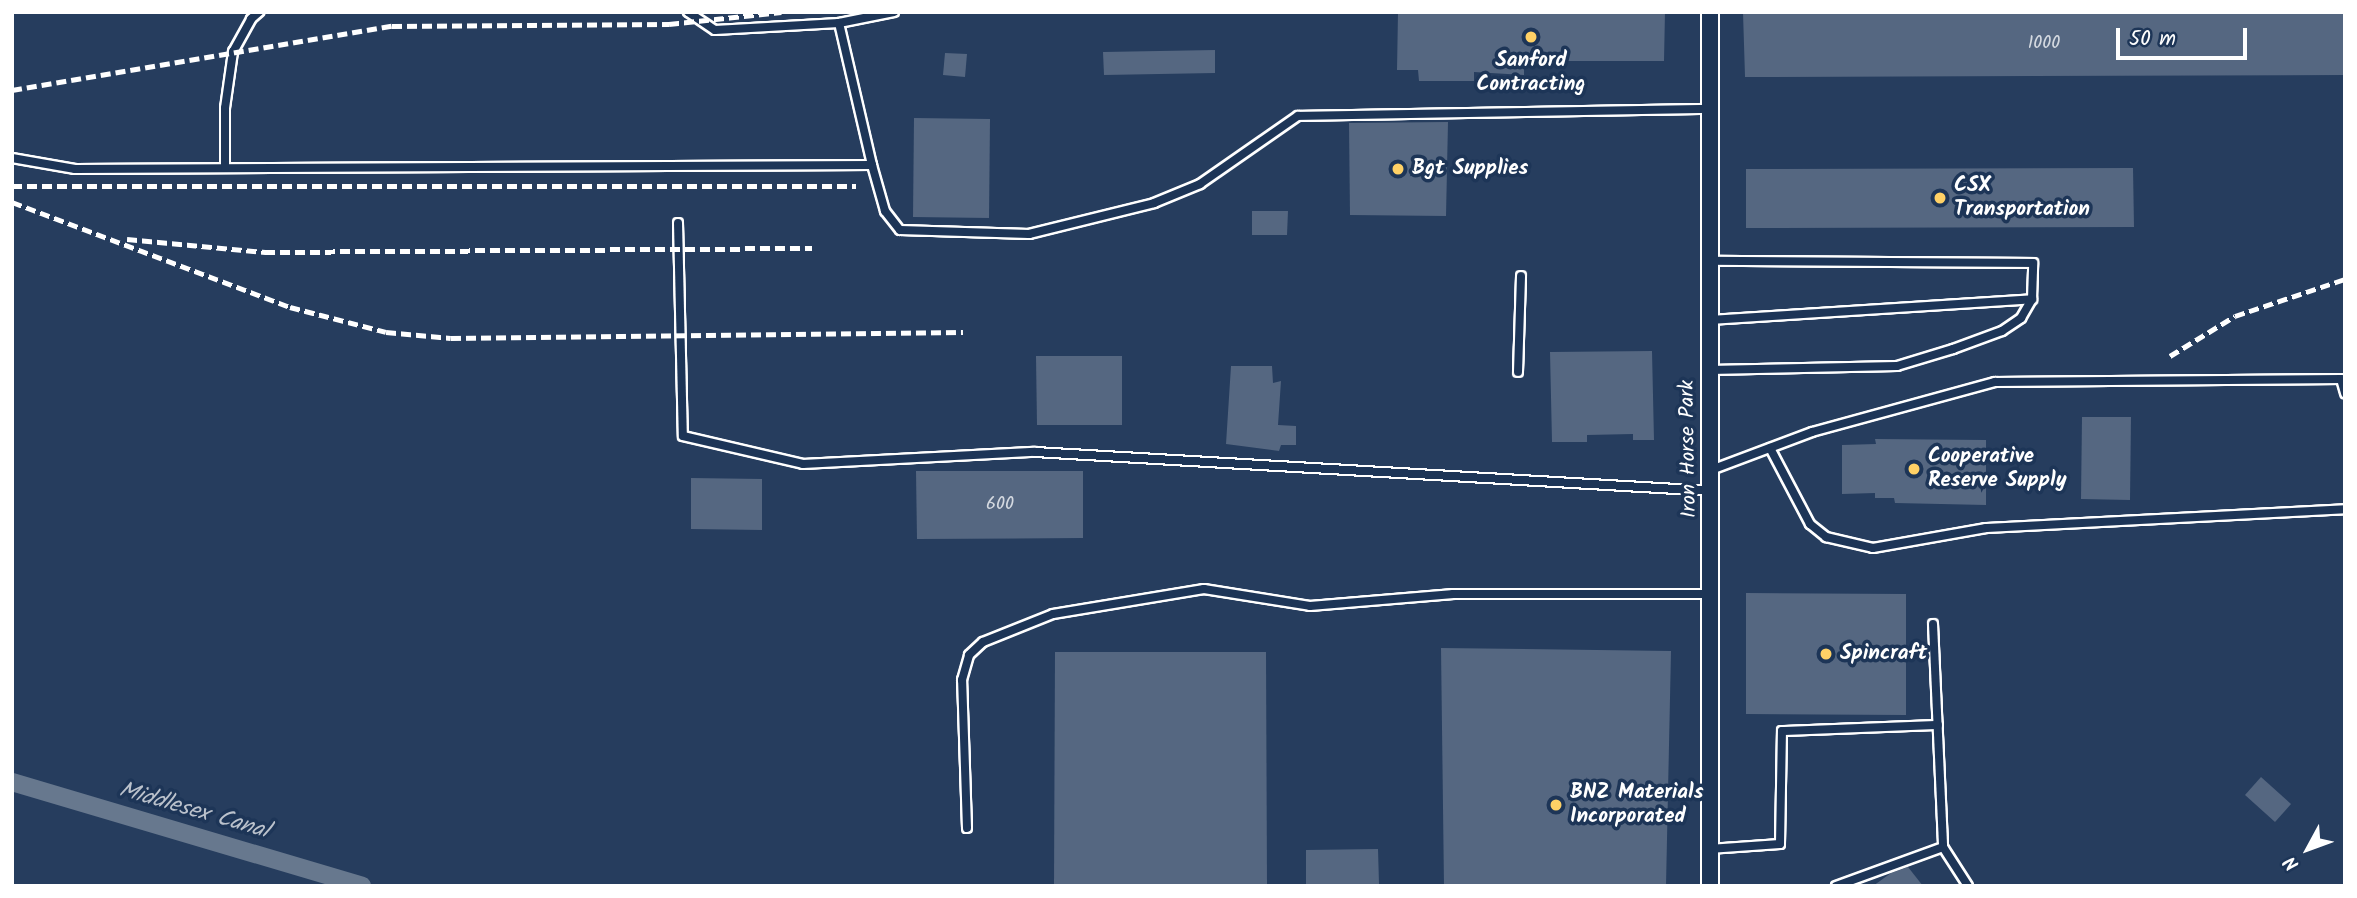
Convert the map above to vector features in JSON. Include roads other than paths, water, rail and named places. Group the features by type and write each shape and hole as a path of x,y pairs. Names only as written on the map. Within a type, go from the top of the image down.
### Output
{"street":[{"name":"Iron Horse Park","path":"1710,12 1712,491 1707,849 1710,886"}],"lane":[{"path":"225,168 225,108 233,52 251,19 259,12"},
{"path":"688,12 715,30 839,23 894,12"},
{"path":"839,23 885,211 901,230 1029,234 1154,203 1200,184 1298,116 1710,109"},
{"path":"12,158 75,169 872,165"},
{"path":"678,223 682,436 803,464 1035,452 1712,491"},
{"path":"1710,261 2033,263 2032,299 2021,318 2002,331 1897,366 1710,370"},
{"path":"1518,372 1521,276"},
{"path":"1710,320 2032,299"},
{"path":"1711,470 1770,448 1995,382 2341,379 2345,393"},
{"path":"1770,448 1810,524 1826,537 1873,548 1986,528 2345,509"},
{"path":"967,828 962,680 969,654 983,642 1053,614 1204,589 1310,606 1453,594 1710,594"},
{"path":"1933,624 1943,847 1968,886"},
{"path":"1707,849 1780,844 1782,731 1938,725"},
{"path":"1836,886 1943,847"}],"waterway":[{"name":"Middlesex Canal","path":"12,782 362,886"}],"railway":[{"path":"12,90 392,26 669,24 781,12"},
{"path":"12,186 856,186"},
{"path":"12,202 290,307 386,332 451,338 963,332"},
{"path":"127,239 265,252 812,248"},
{"path":"2170,356 2235,316 2345,279"}],"place":[{"name":"Sanford Contracting","path":"1531,37"},
{"name":"Bgt Supplies","path":"1398,169"},
{"name":"CSX Transportation","path":"1940,198"},
{"name":"Cooperative Reserve Supply","path":"1914,469"},
{"name":"Spincraft","path":"1826,654"},
{"name":"BNZ Materials Incorporated","path":"1556,805"}]}
